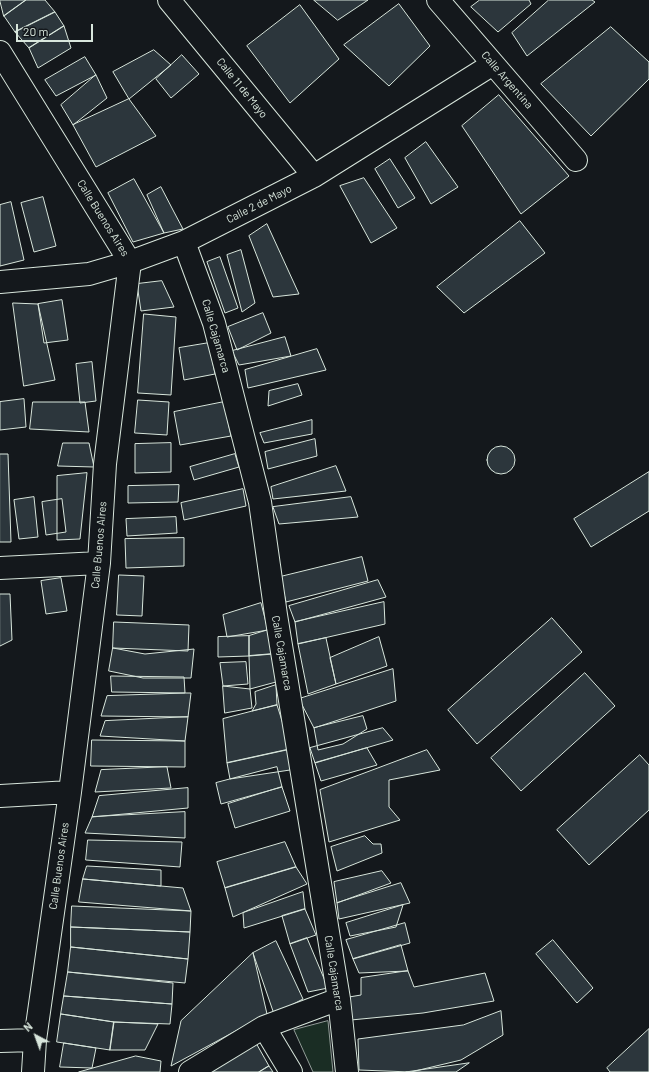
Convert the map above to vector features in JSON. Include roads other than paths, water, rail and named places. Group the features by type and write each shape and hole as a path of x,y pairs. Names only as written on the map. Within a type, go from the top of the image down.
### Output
{"street":[{"name":"Calle 11 de Mayo","path":"170,0 314,176"},
{"name":"Calle Argentina","path":"438,0 576,160"},
{"name":"Calle Buenos Aires","path":"0,52 130,262 105,464 99,563 70,792 35,1040 33,1072"},
{"name":"Calle 2 de Mayo","path":"0,282 89,274 130,262 184,242 314,176 493,64"},
{"name":"Calle Cajamarca","path":"184,242 214,323 260,502 276,616 339,999 348,1072"},
{"path":"0,568 99,563"},
{"path":"0,796 70,792"},
{"path":"190,1072 264,1027 339,999"},
{"path":"264,1027 291,1072"},
{"path":"0,1041 35,1040"}]}
